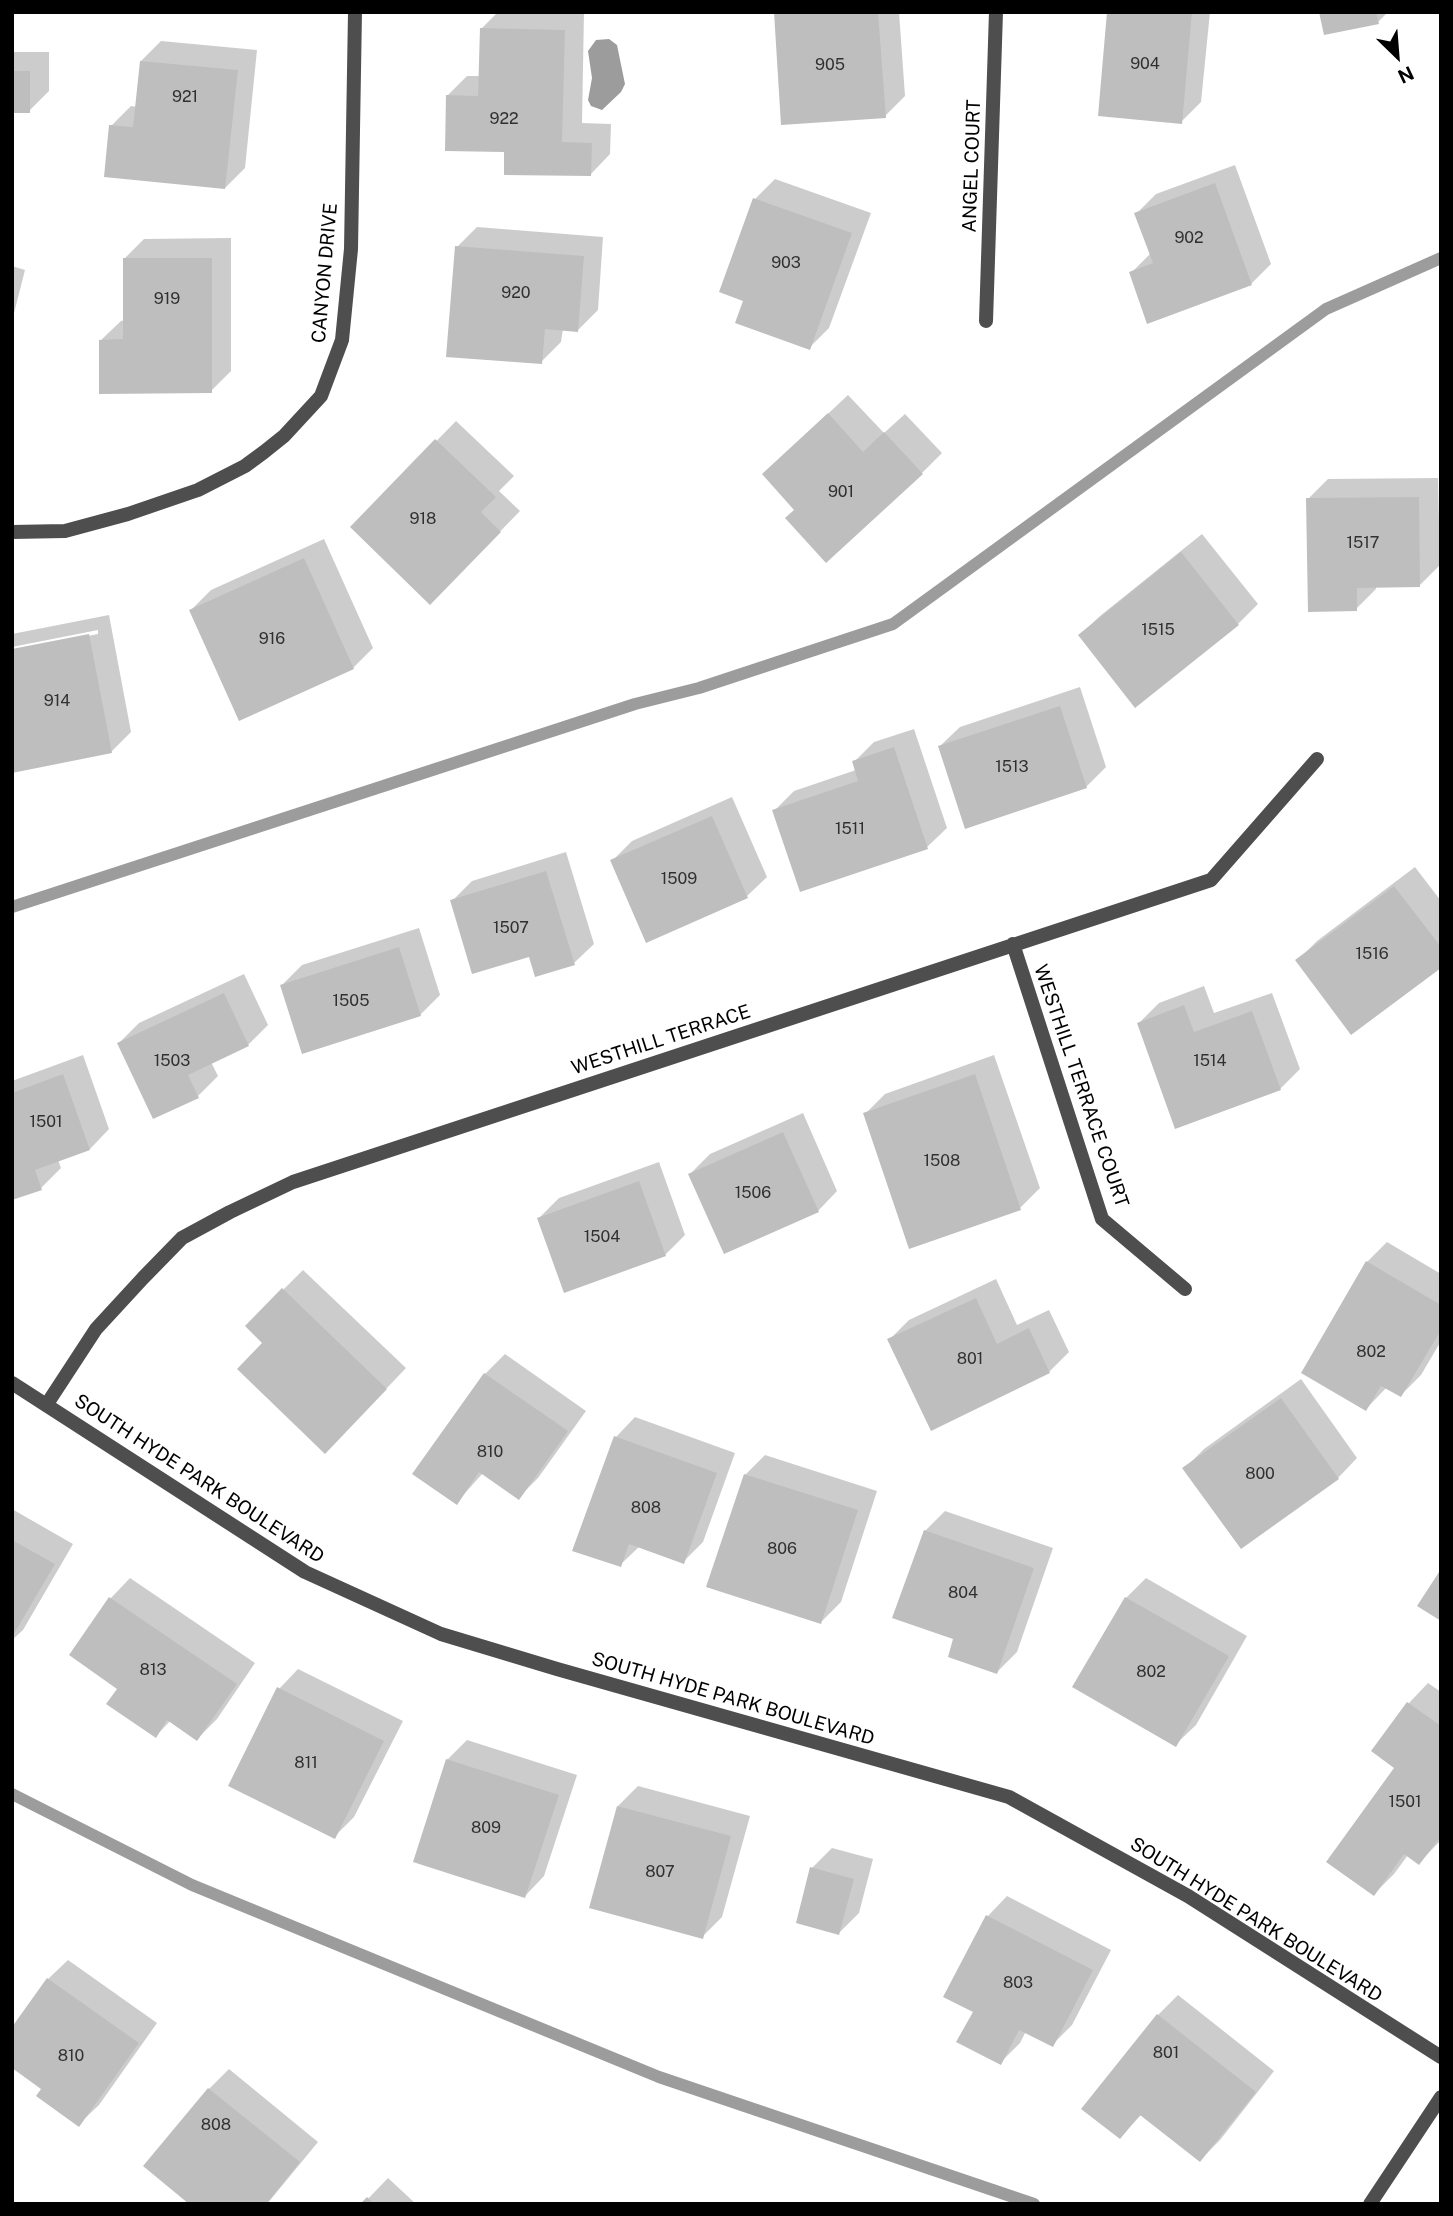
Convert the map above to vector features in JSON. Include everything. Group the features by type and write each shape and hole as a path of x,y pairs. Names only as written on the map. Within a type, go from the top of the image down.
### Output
{"street":[{"name":"CANYON DRIVE","path":"12,532 65,531 198,491 245,466 284,436 321,396 342,340 351,250 355,12"},
{"name":"ANGEL COURT","path":"986,321 996,12"},
{"name":"WESTHILL TERRACE","path":"47,1405 96,1329 182,1238 293,1181 1211,880 1317,759"},
{"name":"WESTHILL TERRACE COURT","path":"1013,944 1102,1219 1185,1289"},
{"name":"SOUTH HYDE PARK BOULEVARD","path":"12,1383 305,1572 441,1634 557,1670 1009,1797 1188,1896 1441,2057"},
{"path":"1370,2204 1441,2098"}],"shaded area":[{"path":"609,39 617,45 625,84 621,92 602,110 591,106 588,100 592,78 588,51 596,40"}],"building":[{"path":"774,12 878,12 886,118 781,125"},
{"path":"1107,12 1192,12 1182,124 1098,116"},
{"path":"1319,12 1376,12 1379,24 1324,35"},
{"path":"480,28 565,30 562,142 592,143 591,176 504,175 504,152 445,151 446,95 478,96"},
{"path":"140,61 238,70 225,189 104,177 109,125 133,127"},
{"path":"12,71 30,71 30,113 12,113"},
{"path":"1215,183 1252,285 1147,324 1129,272 1153,263 1134,213"},
{"path":"753,198 852,233 810,350 735,323 743,301 719,292"},
{"path":"455,246 584,256 578,332 545,329 542,364 446,357"},
{"path":"123,258 212,258 212,393 99,394 99,340 123,339"},
{"path":"828,413 863,452 884,432 923,474 826,563 785,518 794,510 762,474"},
{"path":"435,439 496,497 481,512 501,532 430,605 350,527"},
{"path":"1419,497 1420,587 1357,588 1357,611 1308,612 1306,498"},
{"path":"1181,552 1239,625 1135,708 1078,635"},
{"path":"304,558 354,669 239,721 189,610"},
{"path":"89,634 112,753 12,773 12,649"},
{"path":"1060,706 1087,788 965,829 938,746"},
{"path":"894,747 928,849 800,892 772,810 858,781 852,761"},
{"path":"712,816 748,898 646,943 610,860"},
{"path":"546,871 575,965 535,977 529,957 472,974 450,900"},
{"path":"1394,886 1441,947 1441,968 1351,1035 1295,960"},
{"path":"399,947 421,1016 302,1054 280,985"},
{"path":"224,993 249,1046 188,1075 199,1098 153,1119 117,1043"},
{"path":"1184,1005 1194,1032 1252,1011 1281,1090 1175,1129 1137,1023"},
{"path":"63,1074 90,1150 35,1170 42,1190 12,1200 12,1093"},
{"path":"975,1074 1021,1210 909,1249 863,1113"},
{"path":"783,1132 819,1212 724,1254 688,1174"},
{"path":"639,1181 666,1256 564,1293 537,1218"},
{"path":"1366,1261 1441,1305 1441,1330 1401,1397 1381,1386 1366,1411 1301,1373"},
{"path":"282,1288 387,1389 325,1454 237,1369 262,1343 245,1326"},
{"path":"976,1298 997,1344 1029,1328 1050,1373 931,1431 887,1339"},
{"path":"484,1373 568,1431 519,1500 479,1472 457,1505 412,1474"},
{"path":"1281,1398 1339,1479 1241,1549 1182,1468"},
{"path":"614,1436 717,1473 684,1564 629,1544 621,1567 572,1551"},
{"path":"744,1474 858,1510 821,1624 706,1587"},
{"path":"924,1530 1034,1568 997,1674 948,1657 953,1639 892,1618"},
{"path":"12,1540 55,1564 12,1637"},
{"path":"1441,1569 1441,1621 1417,1606"},
{"path":"109,1597 237,1684 197,1741 167,1720 156,1738 106,1704 117,1689 69,1655"},
{"path":"1125,1597 1229,1656 1176,1747 1072,1687"},
{"path":"277,1687 384,1741 335,1839 228,1786"},
{"path":"1407,1702 1441,1726 1441,1836 1419,1865 1404,1854 1374,1896 1326,1862 1394,1768 1371,1751"},
{"path":"446,1759 559,1795 525,1898 413,1862"},
{"path":"617,1806 731,1836 703,1939 589,1908"},
{"path":"810,1867 854,1879 839,1935 796,1923"},
{"path":"986,1915 1093,1970 1053,2047 1019,2030 1001,2065 956,2042 973,2012 943,1997"},
{"path":"47,1978 139,2043 79,2127 36,2096 41,2089 12,2068 12,2027"},
{"path":"1157,2014 1256,2092 1200,2162 1140,2115 1120,2139 1081,2109"},
{"path":"208,2088 300,2162 266,2204 189,2204 143,2166"},
{"path":"367,2197 374,2204 360,2204"}],"waterway":[{"path":"12,907 635,704 699,688 893,624 1326,309 1441,258"},
{"path":"12,1794 192,1885 659,2077 1034,2204"}]}
